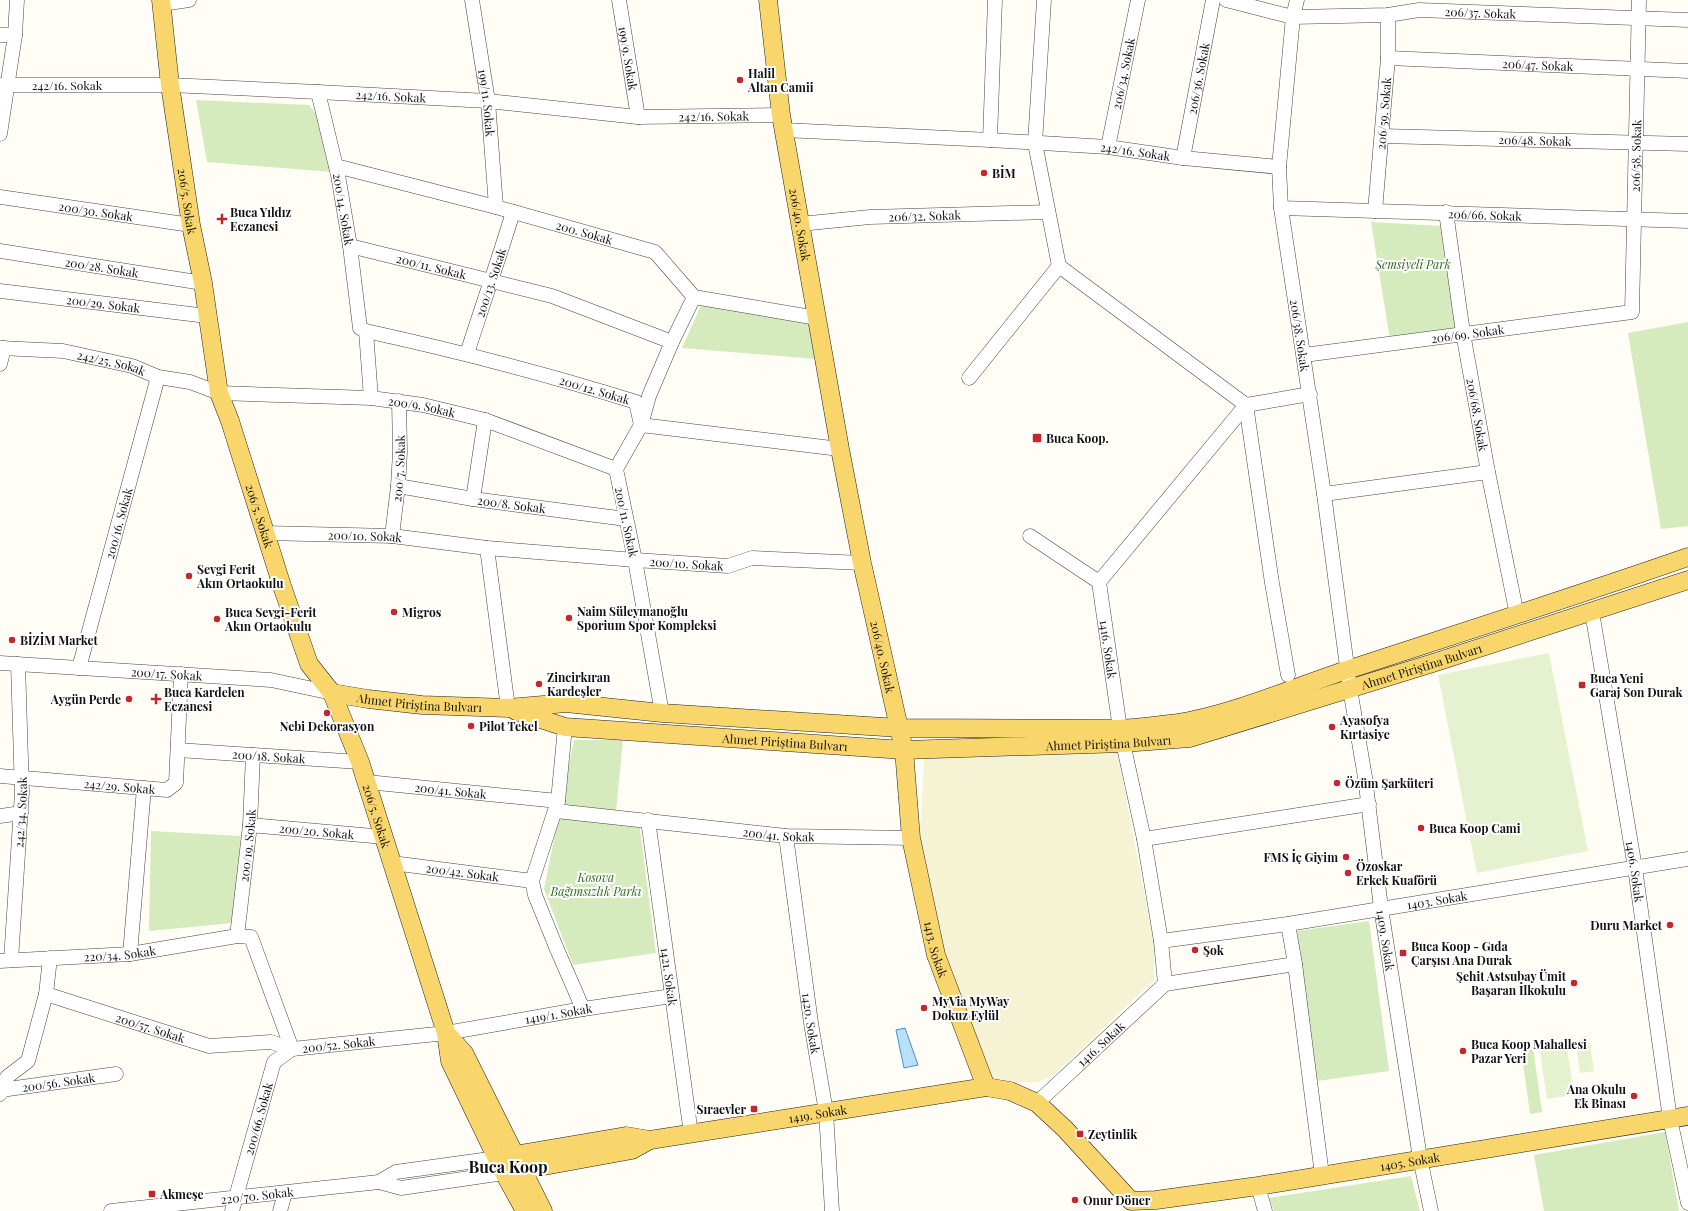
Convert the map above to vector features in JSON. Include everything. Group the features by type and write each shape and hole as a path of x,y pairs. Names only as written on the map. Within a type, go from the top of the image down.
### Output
{"main road":[{"name":"206/40. Sokak","path":"768,0 783,123 840,449 862,563 904,750"},
{"name":"206/5. Sokak","path":"161,2 170,85 191,225 203,284 219,393 230,421 265,533 309,664 332,692 367,782 446,1033 450,1061 500,1166 525,1211"},
{"name":"Ahmet Piriştina Bulvarı","path":"508,708 566,727 904,750 1121,736 1190,721 1238,708 1688,557"},
{"name":"Ahmet Piriştina Bulvarı","path":"332,692 368,699 422,705 508,708 566,703 662,713 900,728 1190,738 1350,689 1688,580"},
{"name":"1413. Sokak","path":"904,750 911,838 936,955 986,1087"},
{"name":"206/5. Sokak","path":"446,1033 464,1053 543,1211"},
{"name":"1419. Sokak","path":"500,1166 519,1162 632,1150 650,1140 986,1087"},
{"path":"986,1087 1010,1091 1037,1103 1065,1129 1133,1206"},
{"name":"1405. Sokak","path":"1133,1206 1156,1200 1258,1186 1420,1158 1688,1116"}],"street":[{"path":"0,134 4,86 15,35 17,0"},
{"path":"161,2 189,0"},
{"name":"199/11. Sokak","path":"472,0 488,101 496,207"},
{"name":"199/9. Sokak","path":"619,0 638,117"},
{"path":"990,140 995,0"},
{"path":"1044,0 1035,143 1060,266 1246,405 1272,583 1288,675"},
{"name":"206/34. Sokak","path":"1108,148 1138,0"},
{"name":"206/36. Sokak","path":"1183,158 1213,0"},
{"name":"206/37. Sokak","path":"1226,0 1294,17 1388,15 1421,5 1639,19 1688,20"},
{"name":"206/38. Sokak","path":"1297,0 1294,17 1280,167 1281,208 1310,394 1348,670"},
{"name":"206/58. Sokak","path":"1632,312 1639,0"},
{"name":"206/59. Sokak","path":"1375,211 1388,58 1388,15"},
{"path":"0,35 15,35"},
{"name":"206/47. Sokak","path":"1388,58 1688,71"},
{"name":"242/16. Sokak","path":"4,86 170,85 488,101 638,117 783,123 1108,148 1183,158 1280,167"},
{"name":"200/14. Sokak","path":"318,92 336,166 350,246 363,329 371,398"},
{"name":"206/48. Sokak","path":"1382,136 1636,144 1688,144"},
{"name":"200. Sokak","path":"336,166 496,207 655,252 694,297"},
{"name":"200/30. Sokak","path":"0,197 191,225"},
{"name":"206/66. Sokak","path":"1281,208 1446,212 1688,221"},
{"name":"200/13. Sokak","path":"467,354 492,281 513,212"},
{"name":"206/32. Sokak","path":"800,224 870,218 1048,212"},
{"name":"206/68. Sokak","path":"1446,212 1463,333 1488,472 1517,615"},
{"name":"200/11. Sokak","path":"350,246 552,296 672,342"},
{"name":"200/28. Sokak","path":"0,251 203,284"},
{"path":"969,378 1060,266"},
{"name":"200/29. Sokak","path":"0,291 207,316"},
{"path":"616,469 641,425 649,396 672,342 694,297 817,318"},
{"name":"206/69. Sokak","path":"1304,355 1632,312"},
{"name":"200/12. Sokak","path":"363,329 564,379 636,402 641,425"},
{"path":"0,364 2,348"},
{"name":"242/25. Sokak","path":"2,348 63,351 132,366 158,377 190,382 219,393"},
{"name":"200/16. Sokak","path":"79,668 158,377"},
{"name":"200/9. Sokak","path":"219,393 371,398 423,405 485,420 616,469"},
{"path":"1030,536 1099,582 1246,405 1310,394"},
{"name":"200/7. Sokak","path":"392,536 398,486 400,452 399,401"},
{"path":"473,499 485,420"},
{"path":"641,425 840,449"},
{"name":"200/11. Sokak","path":"616,469 635,560 662,713"},
{"path":"1324,494 1488,472"},
{"name":"200/8. Sokak","path":"398,486 473,499 626,519"},
{"name":"200/10. Sokak","path":"265,533 392,536 487,548 728,566 752,558 862,563"},
{"path":"487,548 508,708"},
{"name":"1416. Sokak","path":"1037,1103 1165,984 1161,941 1144,839 1121,736 1099,582"},
{"name":"1406. Sokak","path":"1592,612 1636,868 1670,1119 1688,1203"},
{"name":"200/17. Sokak","path":"0,663 271,680 332,692"},
{"name":"242/34. Sokak","path":"6,961 21,814 22,779 18,664"},
{"name":"1409. Sokak","path":"1348,670 1369,804 1381,908 1420,1158 1431,1211"},
{"name":"242/29. Sokak","path":"0,776 167,790 176,783 181,674"},
{"path":"566,727 557,806 532,881 556,947 583,1009"},
{"name":"200/18. Sokak","path":"178,750 360,762"},
{"name":"200/19. Sokak","path":"237,936 250,825 253,754"},
{"name":"200/41. Sokak","path":"367,782 557,806 648,820 786,836 911,838"},
{"path":"130,954 144,788"},
{"path":"1144,839 1369,804"},
{"path":"0,816 21,814"},
{"name":"1421. Sokak","path":"648,820 691,1134"},
{"name":"200/20. Sokak","path":"250,825 384,837"},
{"name":"1420. Sokak","path":"786,836 811,1023 826,1112 832,1211"},
{"name":"1403. Sokak","path":"1161,941 1288,924 1688,859"},
{"name":"200/42. Sokak","path":"392,863 532,881"},
{"path":"1288,924 1295,964 1322,1174"},
{"name":"220/34. Sokak","path":"6,961 130,954 237,936"},
{"name":"200/52. Sokak","path":"237,936 251,937 292,1049 446,1033"},
{"path":"0,1092 7,1077 28,1061 46,994 50,958"},
{"path":"1165,984 1295,964"},
{"name":"200/57. Sokak","path":"46,994 209,1046 271,1042 292,1049"},
{"name":"1419/1. Sokak","path":"446,1033 583,1009 672,996"},
{"name":"200/66. Sokak","path":"234,1204 274,1062 292,1049"},
{"name":"200/56. Sokak","path":"0,1092 116,1074"},
{"name":"220/70. Sokak","path":"111,1211 234,1204 285,1193 379,1182 396,1172 500,1166"},
{"path":"1258,1186 1265,1211"},
{"path":"280,1211 285,1193"}],"shaded area":[{"path":"1117,751 1154,944 1154,980 1055,1074 1039,1082 994,1082 943,952 920,837 924,758"}],"green space":[{"path":"196,100 309,105 316,114 332,172 207,162"},
{"name":"Şemsiyeli Park","path":"1371,222 1443,226 1457,327 1390,340"},
{"path":"703,301 813,320 815,359 682,348"},
{"path":"1688,322 1688,526 1661,529 1628,333"},
{"path":"1549,653 1588,851 1477,873 1438,675"},
{"name":"Kosova Bağımsızlık Parkı","path":"574,740 623,740 616,812 638,814 656,953 573,965 544,889"},
{"path":"151,831 241,836 233,923 149,931"},
{"path":"1369,921 1389,1071 1317,1081 1297,931"},
{"path":"1590,1043 1594,1071 1580,1073 1576,1045"},
{"path":"1533,1047 1542,1112 1530,1114 1521,1049"},
{"path":"1567,1047 1574,1095 1547,1099 1540,1051"},
{"path":"1665,1132 1679,1211 1544,1211 1534,1155"},
{"path":"1411,1176 1420,1211 1274,1211 1269,1198"}],"water":[{"path":"905,1028 918,1065 904,1068 896,1030"}],"place":[{"name":"Halil Altan Camii","path":"740,80"},
{"name":"BİM","path":"984,173"},
{"name":"Buca Yıldız Eczanesi","path":"222,219"},
{"name":"Buca Koop.","path":"1037,438"},
{"name":"Sevgi Ferit Akın Ortaokulu","path":"189,576"},
{"name":"Migros","path":"394,612"},
{"name":"Naim Süleymanoğlu Sporium Spor Kompleksi","path":"569,618"},
{"name":"Buca Sevgi-Ferit Akın Ortaokulu","path":"217,619"},
{"name":"BİZİM Market","path":"12,640"},
{"name":"Zincirkıran Kardeşler","path":"539,684"},
{"name":"Buca Yeni Garaj Son Durak","path":"1582,685"},
{"name":"Aygün Perde","path":"129,699"},
{"name":"Buca Kardelen Eczanesi","path":"156,699"},
{"name":"Nebi Dekorasyon","path":"327,713"},
{"name":"Pilot Tekel","path":"471,726"},
{"name":"Ayasofya Kırtasiye","path":"1332,727"},
{"name":"Özüm Şarküteri","path":"1337,783"},
{"name":"Buca Koop Cami","path":"1421,828"},
{"name":"FMS İç Giyim","path":"1346,857"},
{"name":"Özoskar Erkek Kuaförü","path":"1348,873"},
{"name":"Duru Market","path":"1670,925"},
{"name":"Şok","path":"1195,950"},
{"name":"Buca Koop - Gıda Çarşısı Ana Durak","path":"1403,953"},
{"name":"Şehit Astsubay Ümit Başaran İlkokulu","path":"1574,983"},
{"name":"MyVia MyWay Dokuz Eylül","path":"924,1008"},
{"name":"Buca Koop Mahallesi Pazar Yeri","path":"1463,1051"},
{"name":"Ana Okulu Ek Binası","path":"1634,1096"},
{"name":"Sıraevler","path":"754,1109"},
{"name":"Zeytinlik","path":"1080,1134"},
{"name":"Akmeşe","path":"152,1194"},
{"name":"Onur Döner","path":"1075,1200"}],"district":[{"name":"Buca Koop","path":"508,1166"}]}
